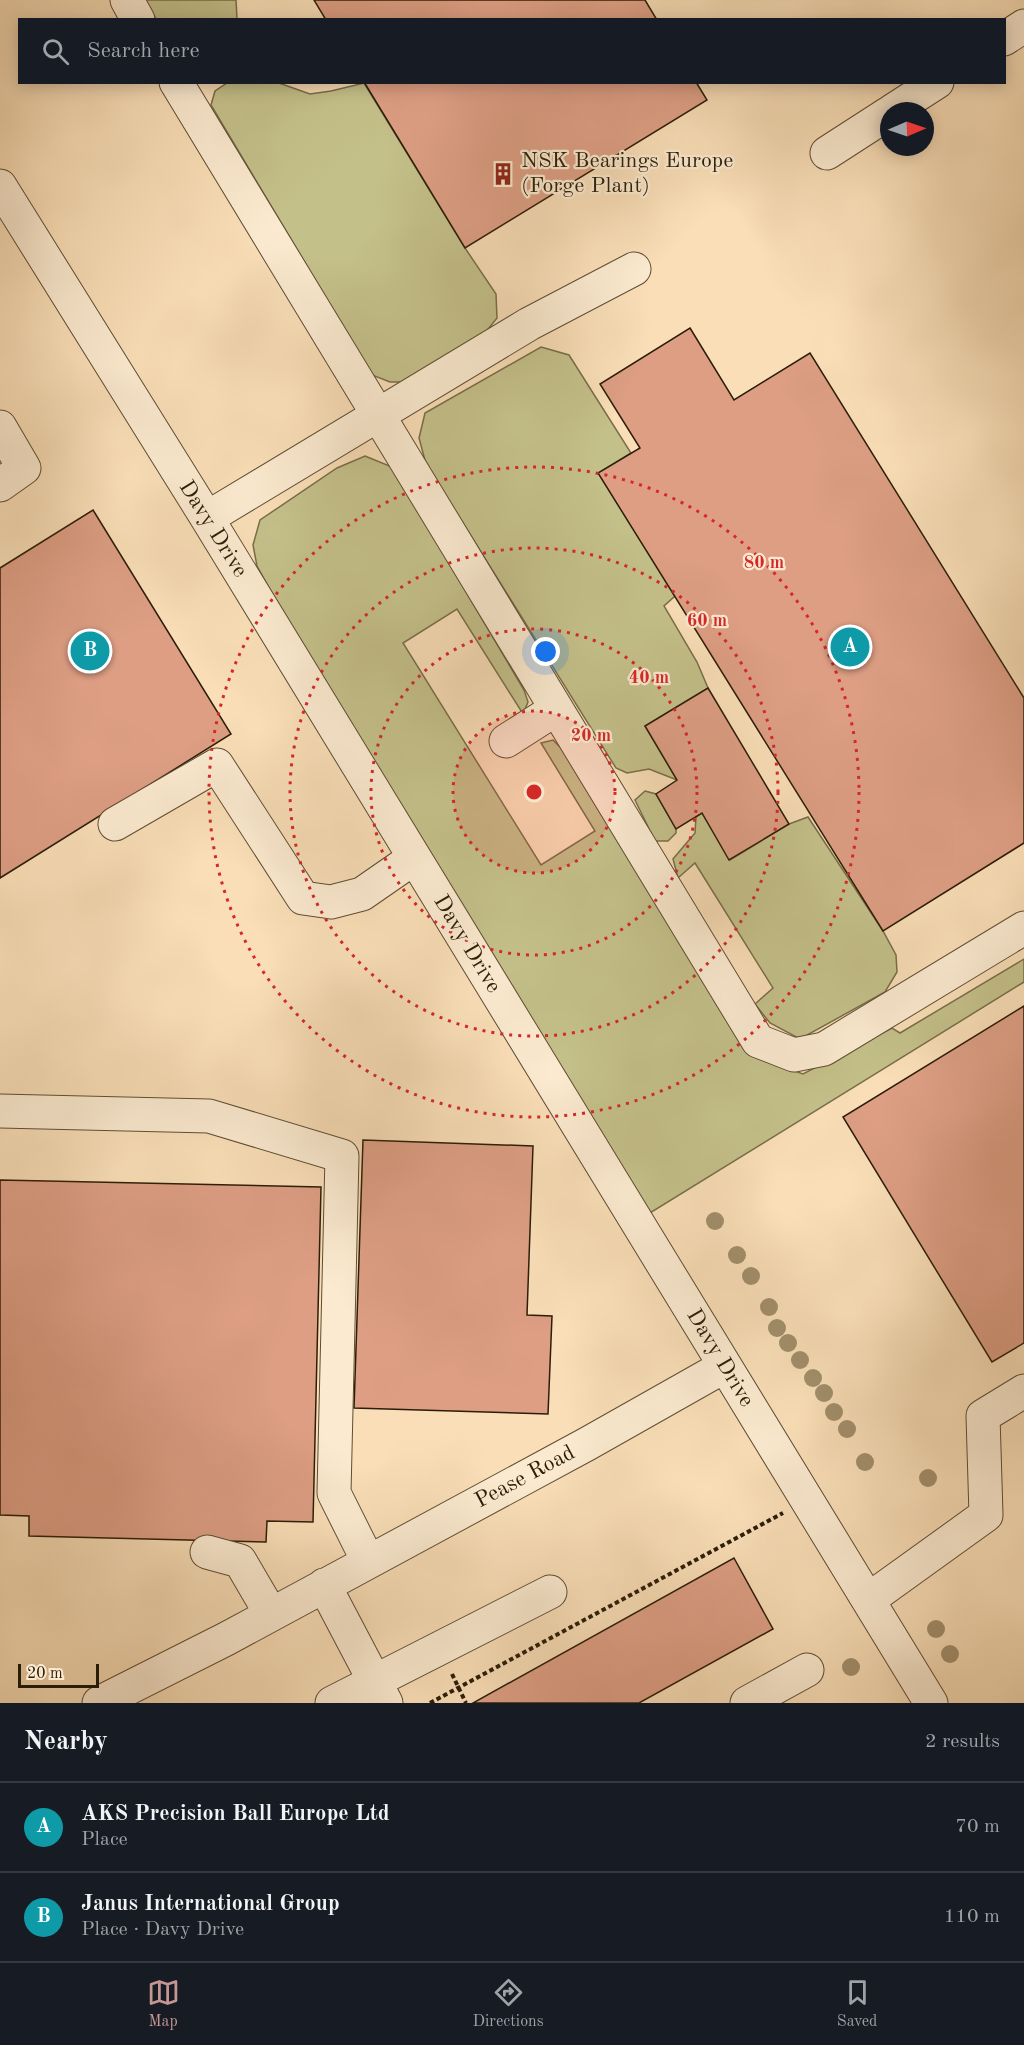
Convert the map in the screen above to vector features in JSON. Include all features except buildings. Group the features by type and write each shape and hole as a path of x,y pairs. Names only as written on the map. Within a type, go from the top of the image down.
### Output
{"street":[{"path":"126,0 137,18"},
{"path":"1006,38 1024,26"},
{"path":"177,84 758,1041 794,1054 824,1048 1024,928"},
{"path":"906,102 934,84"},
{"path":"827,153 880,119"},
{"name":"Davy Drive","path":"0,186 207,518 931,1703"},
{"path":"207,518 529,324 634,269"},
{"path":"0,427 24,468 0,485"},
{"path":"506,741 556,709"},
{"path":"115,824 217,765 303,898 331,902 362,894 414,858"},
{"path":"0,1111 208,1116 342,1156 334,1493 368,1561"},
{"name":"Pease Road","path":"99,1703 226,1639 725,1366"},
{"path":"868,1600 986,1515 983,1416 1024,1391"},
{"path":"207,1552 240,1560 271,1614"},
{"path":"324,1585 381,1692"},
{"path":"332,1703 381,1692 550,1592"},
{"path":"747,1703 807,1671"}],"path":[{"path":"430,1703 807,1500"}],"shaded area":[{"path":"144,0 236,0 237,18 155,18"},
{"path":"226,84 282,84 310,94 365,84 465,248 496,294 497,318 485,333 411,382 390,382 372,375 211,105 215,91"},
{"path":"541,347 569,355 631,453 599,473 675,596 664,606 697,662 708,688 645,726 677,780 649,769 627,773 616,768 426,464 419,438 425,413"},
{"path":"365,456 392,467 524,690 528,702 523,714 457,609 403,643 541,865 595,831 541,743 553,740 564,751 749,1055 803,1074 892,1028 900,1033 1024,959 1024,982 650,1213 285,617 257,566 253,545 260,520 337,468"},
{"path":"645,791 656,794 676,829 676,833 668,841 655,841 635,800"},
{"path":"702,813 730,860 789,824 808,817 883,931 896,955 897,972 885,992 800,1039 770,1023 755,1004 773,988 695,863 678,878 673,859 695,833 696,817"}],"place":[{"name":"NSK Bearings Europe (Forge Plant)","path":"503,174"},
{"name":"AKS Precision Ball Europe Ltd","path":"850,647"},
{"name":"Janus International Group","path":"90,651"}]}
